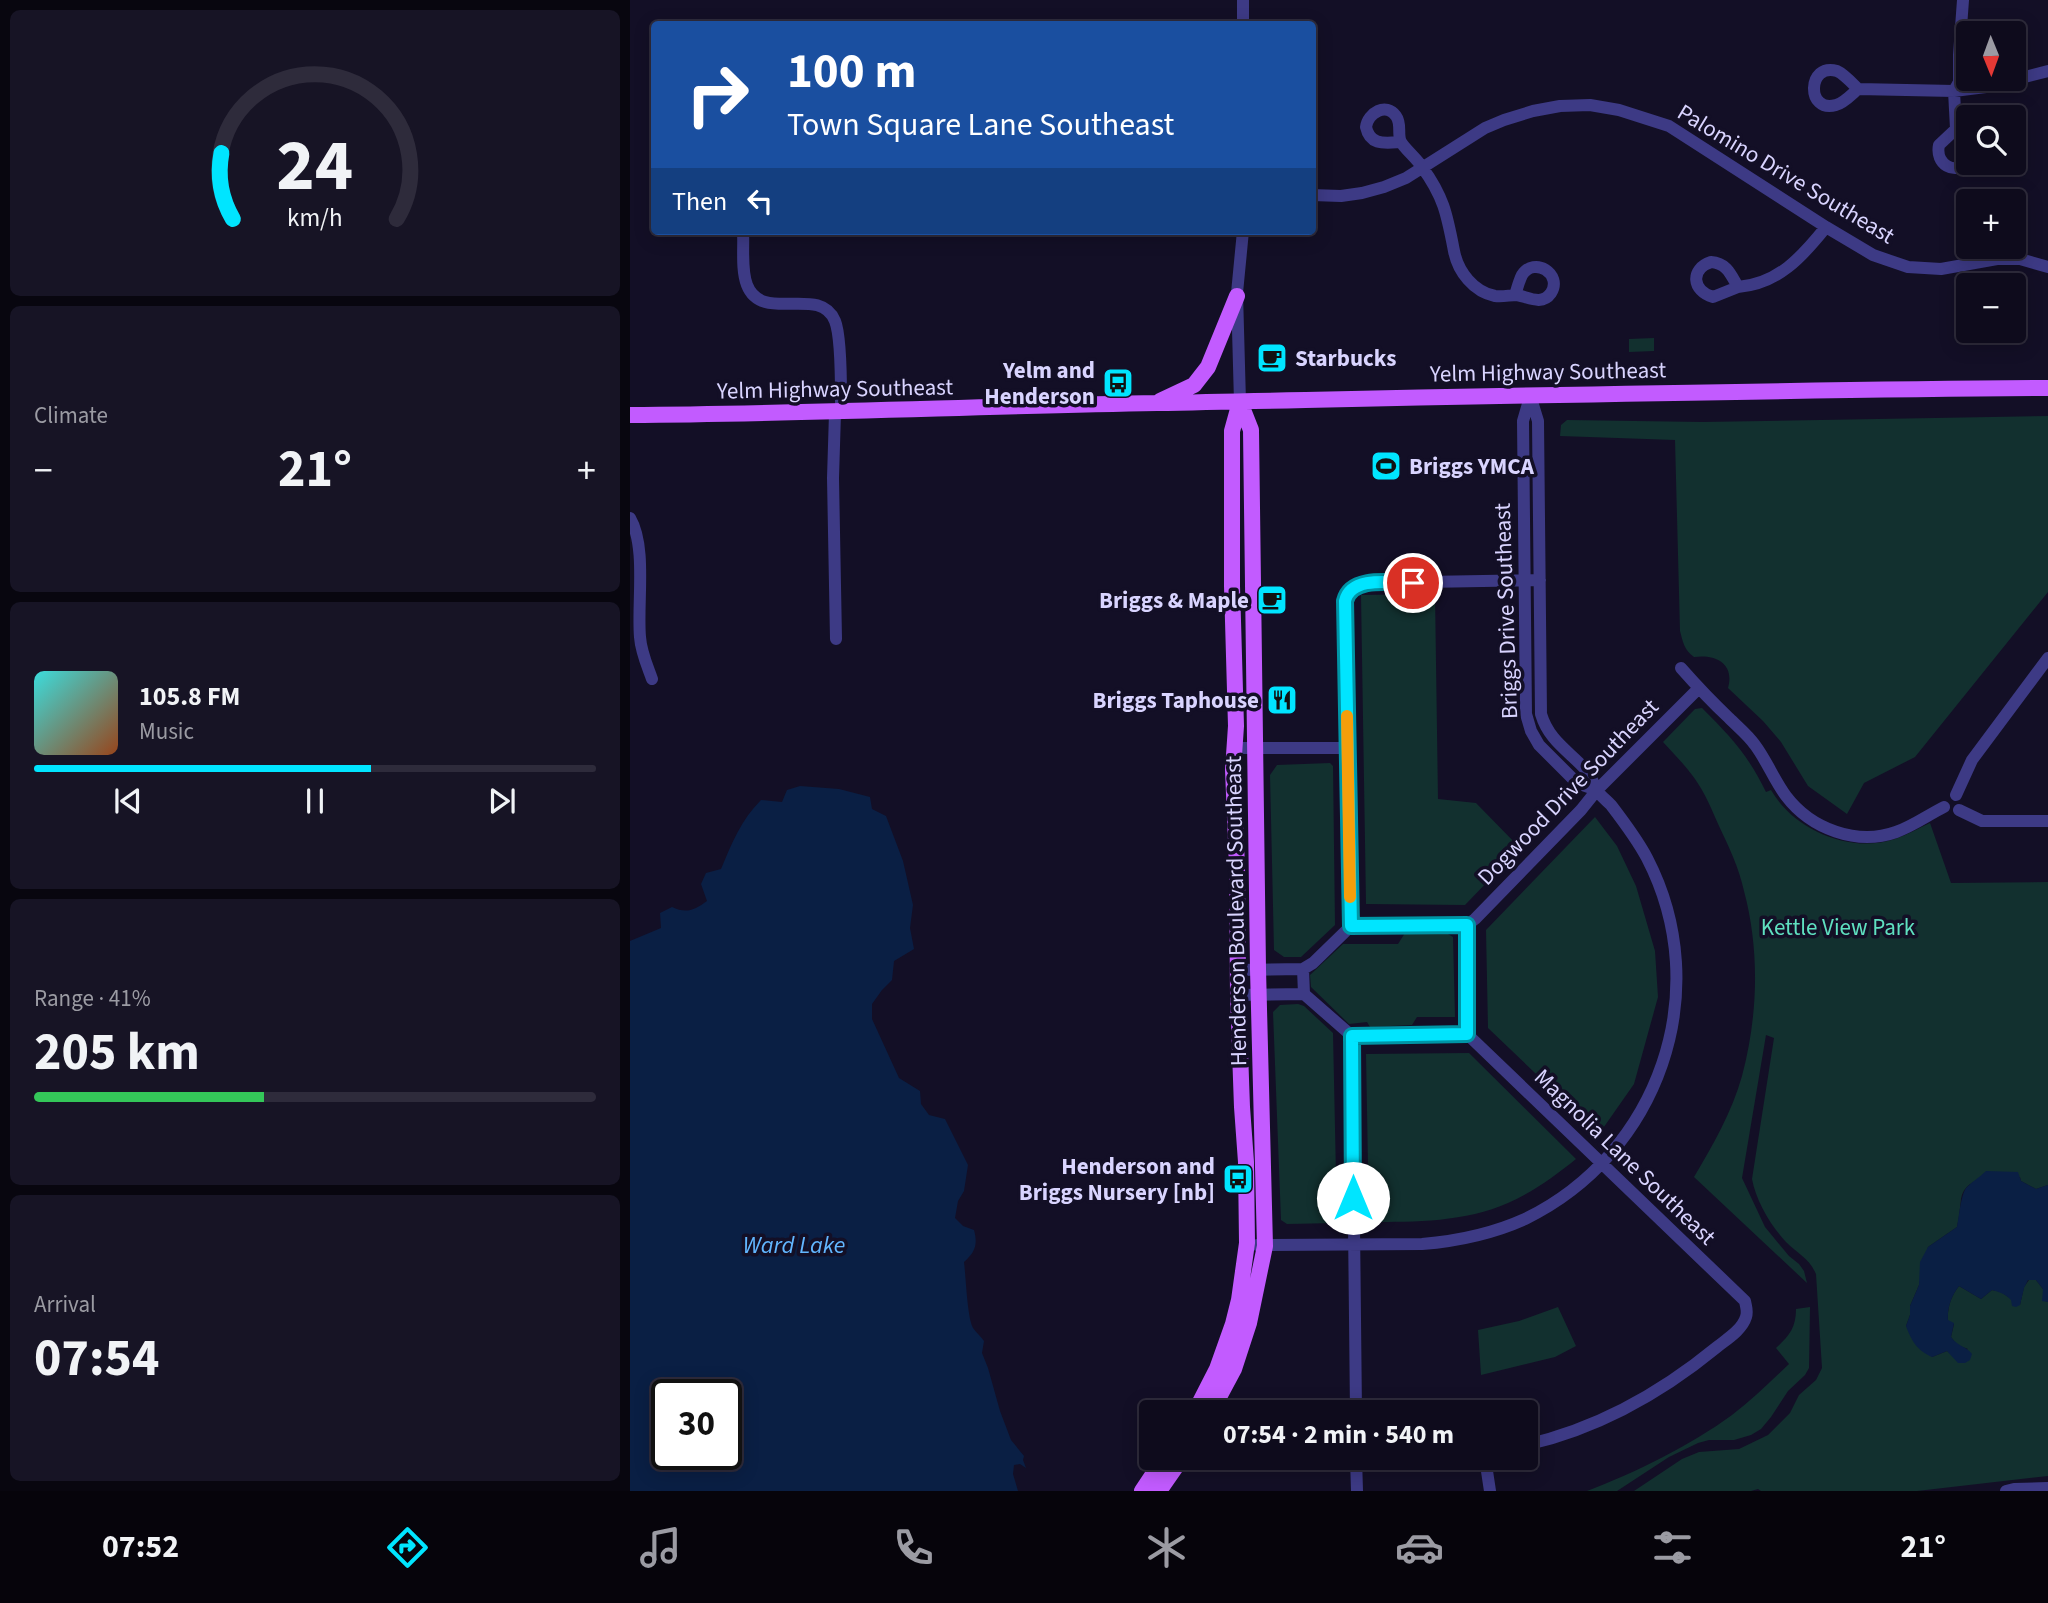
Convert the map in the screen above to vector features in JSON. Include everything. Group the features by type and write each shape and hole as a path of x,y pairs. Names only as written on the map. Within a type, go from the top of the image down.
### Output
{"main road":[{"path":"1154,403 1194,385 1208,367 1237,296"},
{"name":"Yelm Highway Southeast","path":"630,415 838,413 1154,403 1786,390 2048,388"},
{"name":"Henderson Boulevard Southeast","path":"1217,1400 1234,1369 1245,1335 1265,1246 1258,969 1251,430 1240,402"},
{"name":"Henderson Boulevard Southeast","path":"1201,1400 1217,1369 1233,1324 1247,1243 1237,970 1233,770 1236,726 1231,586 1232,429 1240,402"},
{"path":"1142,1491 1156,1470"},
{"path":"1159,1491 1174,1470"}],"street":[{"path":"1243,0 1243,21"},
{"path":"1956,168 1945,166 1939,156 1939,145 1956,129 1954,91 1959,82 1958,55 1963,0"},
{"path":"1858,89 1954,91 1986,87 2048,71"},
{"name":"Palomino Drive Southeast","path":"1316,195 1362,193 1384,187 1423,167 1485,128 1504,120 1560,106 1590,105 1619,110 1669,127 1873,255 1908,267 1941,269 1997,259 2020,259 2048,267"},
{"path":"1401,142 1436,187 1446,209 1460,269 1477,289 1506,297 1515,295"},
{"path":"1738,287 1766,282 1784,272 1804,254 1826,227"},
{"path":"743,235 747,285 755,298 768,304 811,304 824,307 835,319 838,333 838,413 833,491 836,639"},
{"name":"Henderson Boulevard Southeast","path":"1240,402 1237,296 1243,235"},
{"name":"Briggs Drive Southeast","path":"1247,1243 1265,1246 1434,1243 1469,1238 1515,1223 1542,1210 1576,1187 1601,1164 1631,1128 1654,1086 1666,1056 1672,1026 1676,975 1669,916 1656,877 1636,839 1597,790 1589,773 1545,727 1541,714 1538,422 1530,395"},
{"name":"Briggs Drive Southeast","path":"1530,395 1523,421 1527,714 1531,731 1539,745 1577,783 1597,790"},
{"path":"630,519 637,531 638,541 640,636 652,679"},
{"path":"1351,926 1345,601 1350,590 1367,583 1539,580"},
{"path":"1956,795 1972,760 2048,658"},
{"path":"1681,668 1754,743 1777,783 1793,804 1826,828 1854,836 1885,835 1908,827 1944,807"},
{"name":"Dogwood Drive Southeast","path":"1467,925 1699,688"},
{"path":"1235,748 1348,748"},
{"path":"1956,795 1946,796 1944,799 1944,807 1952,813 1959,810 1982,821 2048,821"},
{"path":"1956,795 1961,800 1959,810"},
{"path":"1237,970 1303,969 1313,964 1351,926 1467,925 1467,1034 1352,1036 1304,994 1238,995"},
{"path":"1303,969 1304,994"},
{"name":"Magnolia Lane Southeast","path":"1467,1034 1745,1301 1748,1313 1743,1325 1730,1337 1695,1366 1658,1390 1618,1412 1538,1441"},
{"path":"1352,1036 1356,1400"},
{"path":"1356,1470 1357,1491"},
{"path":"1487,1470 1490,1491"},
{"path":"2006,1491 2048,1488"}],"green space":[{"path":"1654,338 1654,351 1629,352 1629,339"},
{"path":"2048,416 2048,592 1915,757 1864,783 1847,814 1808,786 1781,742 1728,688 1729,672 1726,666 1709,657 1694,657 1684,646 1680,631 1675,440 1560,436 1561,425 1567,420 1702,422"},
{"path":"1435,594 1438,799 1476,803 1520,848 1465,905 1366,904 1361,595"},
{"name":"Kettle View Park","path":"1702,708 1738,747 1766,792 1771,790 1794,817 1808,827 1842,841 1878,843 1930,823 1951,883 2048,882 2048,1185 2036,1189 2021,1181 2020,1177 1985,1179 1969,1185 1961,1199 1957,1227 1928,1247 1906,1326 1932,1357 1947,1351 1955,1357 1968,1349 1957,1345 1951,1337 1954,1324 1948,1321 1950,1302 1959,1286 1981,1299 1992,1290 2001,1292 2020,1305 2024,1287 2029,1280 2036,1280 2043,1289 2043,1300 2048,1302 2048,1476 1917,1491 1634,1491 1682,1459 1699,1452 1739,1449 1768,1435 1790,1413 1799,1395 1816,1380 1822,1368 1816,1274 1770,1221 1757,1196 1752,1179 1774,1038 1766,1035 1742,1178 1765,1227 1799,1264 1807,1283 1694,1177 1721,1128 1738,1089 1751,1030 1755,984 1753,937 1737,866 1702,790 1688,769 1663,742 1695,709"},
{"path":"1330,763 1333,766 1335,925 1301,957 1284,957 1274,950 1270,775 1277,765"},
{"path":"1595,817 1617,846 1636,886 1655,951 1658,997 1634,1084 1599,1134 1488,1028 1486,930"},
{"path":"1405,933 1448,934 1453,937 1455,1017 1417,1017 1412,1025 1370,1027 1367,1022 1349,1024 1311,987 1310,975 1343,944 1398,944"},
{"path":"1280,1005 1304,1006 1333,1033 1337,1223 1287,1224 1281,1220 1273,1012"},
{"path":"1469,1053 1576,1159 1535,1189 1492,1209 1440,1220 1369,1222 1366,1054"},
{"path":"1558,1307 1576,1346 1555,1357 1481,1375 1478,1330 1519,1321"},
{"path":"1810,1307 1809,1368 1788,1391 1761,1429 1734,1440 1698,1443 1669,1457 1617,1491 1587,1491 1662,1457 1699,1437 1739,1409 1789,1364 1776,1348 1791,1331 1796,1309"}],"water":[{"name":"Ward Lake","path":"800,786 839,789 870,797 872,809 886,816 903,861 913,905 910,928 914,949 894,961 892,980 872,1004 872,1019 899,1078 920,1091 921,1104 929,1115 945,1119 968,1165 964,1191 958,1201 955,1218 963,1226 974,1230 975,1235 975,1248 964,1262 969,1315 973,1328 984,1341 982,1353 1011,1440 1024,1456 1026,1468 1020,1464 1014,1465 1013,1474 1018,1491 630,1491 630,941 661,928 660,913 672,907 690,910 707,901 701,884 706,873 721,869 742,824 754,808 761,800 782,802 787,790"},
{"path":"1986,1171 2018,1172 2021,1181 2036,1189 2048,1185 2048,1302 2042,1301 2043,1289 2036,1280 2028,1280 2020,1305 2016,1307 2000,1292 1992,1290 1981,1299 1959,1286 1948,1311 1948,1320 1954,1323 1951,1337 1972,1354 1970,1360 1958,1363 1947,1351 1932,1357 1922,1351 1913,1341 1906,1326 1910,1306 1919,1285 1920,1262 1928,1247 1957,1227 1965,1190"}],"slow traffic":[{"path":"1347,716 1350,897"}],"place":[{"name":"Starbucks","path":"1272,358"},
{"name":"Yelm and Henderson","path":"1118,383"},
{"name":"Briggs YMCA","path":"1386,466"},
{"name":"Briggs & Maple","path":"1272,600"},
{"name":"Briggs Taphouse","path":"1282,700"},
{"name":"Henderson and Briggs Nursery [nb]","path":"1238,1179"}],"route":[{"path":"1353,1198 1352,1036 1467,1034 1467,925 1351,926 1345,601 1350,590 1367,583 1413,583"}]}
